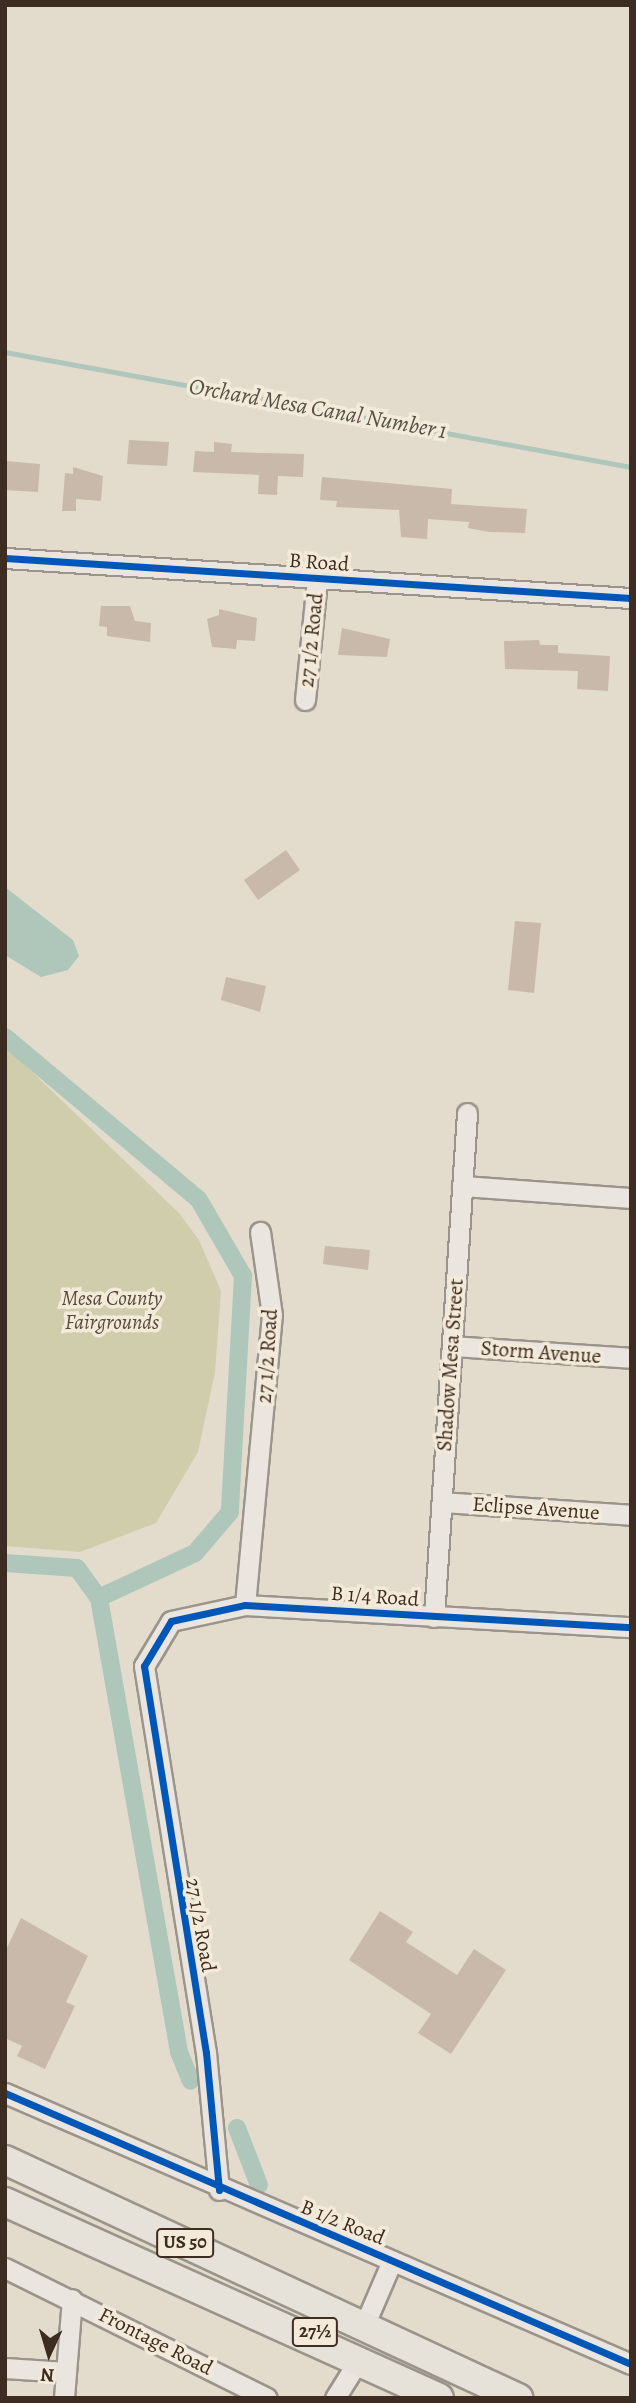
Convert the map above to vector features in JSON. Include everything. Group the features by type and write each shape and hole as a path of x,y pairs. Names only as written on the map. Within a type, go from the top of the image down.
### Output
{"highway":[{"name":"US 50","path":"5,2160 518,2398"},
{"name":"US 50","path":"5,2202 439,2398"},
{"name":"27½","path":"263,2318 340,2338 364,2326"},
{"path":"358,2361 369,2352 426,2355"}],"street":[{"name":"B Road","path":"5,558 631,598"},
{"name":"27 1/2 Road","path":"305,699 317,580"},
{"name":"Shadow Mesa Street","path":"434,1618 467,1113"},
{"path":"462,1186 631,1198"},
{"name":"27 1/2 Road","path":"245,1605 272,1315 260,1232"},
{"name":"Storm Avenue","path":"452,1346 631,1358"},
{"name":"Eclipse Avenue","path":"442,1502 631,1515"},
{"name":"B 1/4 Road","path":"144,1666 171,1621 245,1605 434,1618 631,1627"},
{"name":"27 1/2 Road","path":"144,1666 206,2053 219,2190"},
{"name":"B 1/2 Road","path":"5,2093 219,2190 631,2364"},
{"name":"27½","path":"364,2326 392,2261"},
{"name":"Frontage Road","path":"5,2268 267,2398"},
{"path":"64,2398 72,2299"},
{"name":"27½","path":"335,2398 358,2361"},
{"path":"5,2368 66,2372"}],"green space":[{"name":"Mesa County Fairgrounds","path":"5,1046 179,1213 199,1240 221,1291 215,1372 198,1452 156,1523 80,1552 5,1546"}],"shaded area":[{"path":"5,887 73,940 79,956 68,970 41,977 5,955"}],"building":[{"path":"129,440 169,442 167,466 127,464"},
{"path":"214,442 232,444 231,452 304,454 303,477 278,476 277,495 258,494 259,475 193,472 195,451 214,452"},
{"path":"5,461 40,464 38,492 5,490"},
{"path":"73,467 103,476 101,501 76,499 76,511 62,511 65,473 73,474"},
{"path":"322,477 452,489 451,504 527,509 525,533 489,532 468,528 469,522 428,519 427,539 401,537 399,510 336,507 337,501 320,500"},
{"path":"101,606 130,606 135,621 151,623 150,642 107,636 107,627 99,626"},
{"path":"219,609 257,618 255,641 237,640 236,649 212,647 207,619 219,615"},
{"path":"342,628 390,639 387,657 338,655"},
{"path":"539,640 540,645 558,645 558,653 610,656 608,691 577,689 578,671 505,669 504,641"},
{"path":"286,850 300,870 258,900 244,880"},
{"path":"515,921 541,923 534,993 508,990"},
{"path":"226,977 266,986 260,1012 221,1000"},
{"path":"325,1246 370,1250 368,1270 323,1264"},
{"path":"380,1911 413,1932 406,1942 457,1975 474,1949 506,1970 451,2054 418,2033 431,2014 349,1960"},
{"path":"21,1918 88,1956 66,2002 75,2006 45,2069 17,2056 22,2046 5,2038 5,1952"}],"waterway":[{"name":"Orchard Mesa Canal Number 1","path":"5,352 631,467"},
{"path":"5,1037 199,1200 243,1276 230,1512 195,1553 99,1598"},
{"path":"5,1563 77,1568 99,1598 179,2052 191,2081"},
{"path":"237,2128 259,2185"}],"cycle path":[{"path":"5,558 631,598"},
{"path":"219,2190 206,2053 144,1666 171,1621 245,1605 631,1627"},
{"path":"5,2093 631,2364"}]}
